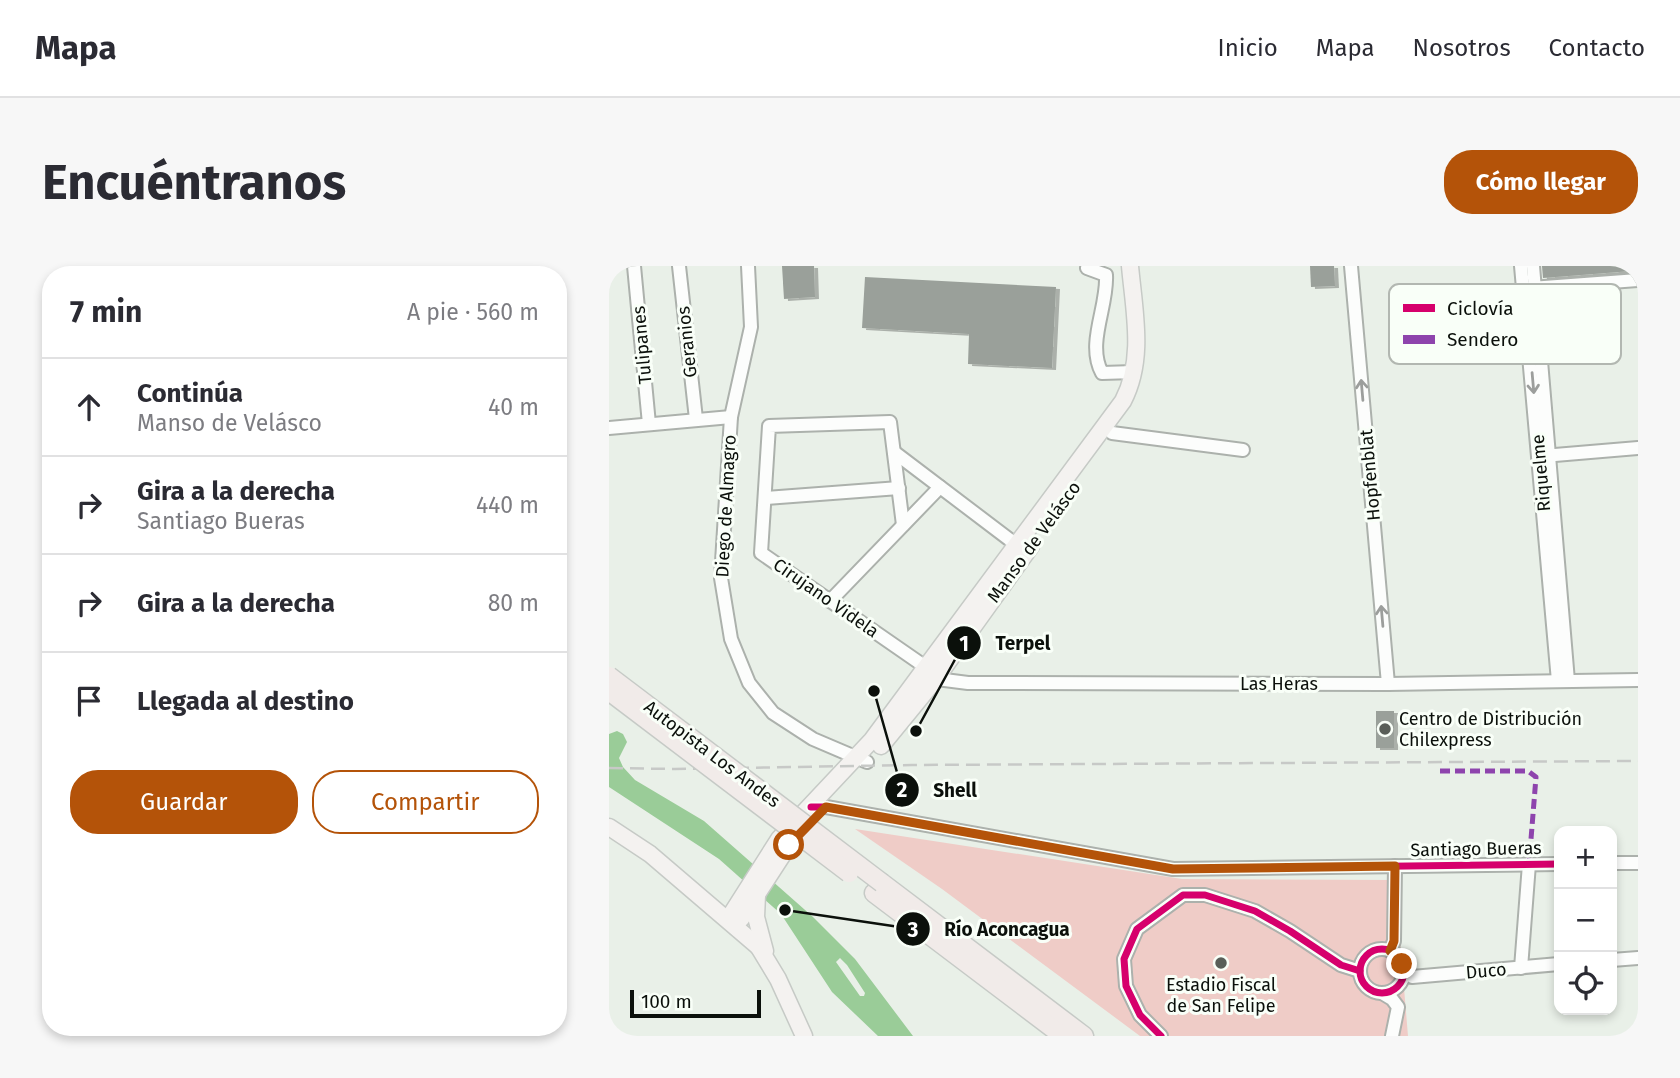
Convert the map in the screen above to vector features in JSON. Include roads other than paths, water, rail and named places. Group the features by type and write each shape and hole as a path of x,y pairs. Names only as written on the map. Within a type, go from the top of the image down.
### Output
{"highway":[{"name":"Autopista Los Andes","path":"609,676 1063,1036"},
{"name":"Autopista Los Andes","path":"609,691 1084,1036"}],"main road":[{"name":"Manso de Velásco","path":"928,674 1128,392 1134,372 1136,343 1130,266"},
{"name":"Manso de Velásco","path":"733,919 784,842 862,760 1134,401 1144,372 1146,353 1140,266"},
{"path":"609,827 650,853 733,919 764,954 804,1036"},
{"path":"750,895 764,954"}],"street":[{"name":"Tulipanes","path":"634,266 649,424"},
{"name":"Geranios","path":"679,266 696,419"},
{"name":"Diego de Almagro","path":"748,266 751,327 731,417 721,578 731,639 749,683 773,713 800,732 862,760"},
{"name":"Hopfenblat","path":"1351,266 1388,684"},
{"name":"Riquelme","path":"1521,266 1528,284"},
{"name":"Riquelme","path":"1531,284 1534,266"},
{"path":"1087,268 1106,275 1107,289 1097,335 1096,362 1102,373 1134,372"},
{"path":"1584,284 1638,280"},
{"name":"Riquelme","path":"1537,364 1563,681"},
{"path":"609,428 731,417"},
{"name":"Cirujano Videla","path":"894,452 890,422 769,426 761,553 928,674"},
{"path":"1112,433 1243,450"},
{"path":"1545,456 1638,448"},
{"path":"894,452 1018,546"},
{"path":"894,452 903,525"},
{"path":"830,601 940,487"},
{"path":"766,498 899,488"},
{"name":"Las Heras","path":"928,674 968,683 1388,684 1638,680"},
{"name":"Santiago Bueras","path":"819,807 1173,869 1554,864"},
{"path":"1617,863 1638,863"},
{"path":"1521,968 1529,864"},
{"path":"1390,951 1394,941 1395,866"},
{"path":"1161,1036 1140,1015 1126,986 1124,959 1137,929 1183,895 1205,895 1255,911 1341,965 1360,971"},
{"path":"1392,1036 1407,979 1402,964 1390,951 1378,950 1367,956 1361,965 1361,978 1369,989 1392,999 1398,1007"},
{"path":"1617,960 1638,958"},
{"name":"Duco","path":"1407,979 1554,965"},
{"path":"1382,993 1393,990 1407,979"}],"railway":[{"path":"609,768 1638,761"}],"place":[{"name":"Shell","path":"874,691"},
{"name":"Centro de Distribución Chilexpress","path":"1385,729"},
{"name":"Terpel","path":"916,731"},
{"name":"Río Aconcagua","path":"785,910"},
{"name":"Estadio Fiscal de San Felipe","path":"1221,963"}]}
